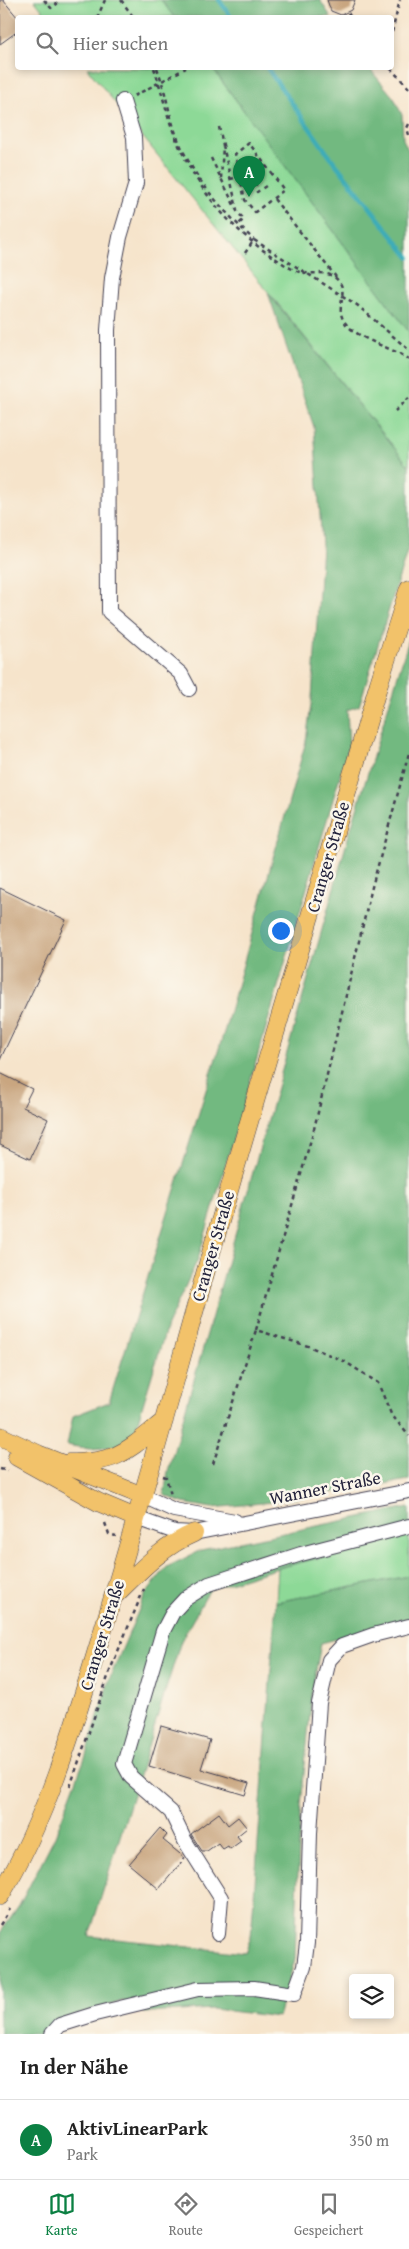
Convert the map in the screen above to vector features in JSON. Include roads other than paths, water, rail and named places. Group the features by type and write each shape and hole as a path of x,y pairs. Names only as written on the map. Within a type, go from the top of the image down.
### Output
{"main road":[{"name":"Cranger Straße","path":"0,1896 31,1838 50,1795 114,1596 203,1279 379,682 409,588"},
{"path":"57,1470 113,1459 164,1421"},
{"path":"0,1436 36,1460 57,1470 143,1496"},
{"path":"0,1449 36,1460"},
{"path":"57,1470 98,1502 136,1518"},
{"path":"114,1596 158,1554 177,1540 194,1534"}],"street":[{"path":"124,101 134,138 136,184 120,237 112,278 108,330 109,612 180,674 189,689"},
{"name":"Wanner Straße","path":"136,1518 175,1532 194,1534 409,1491"},
{"name":"Wanner Straße","path":"143,1496 174,1510 204,1517 248,1522"},
{"path":"218,1934 221,1898 185,1840 171,1812 131,1777 124,1764 163,1631 173,1612 185,1599 209,1584 301,1554 409,1526"},
{"path":"52,2034 60,2025 95,2014 198,1989 254,1988 294,1994 304,1966 307,1943 310,1833 319,1703 329,1660 342,1646 373,1635 409,1626"}],"waterway":[{"path":"219,0 230,15"},
{"path":"268,70 328,154 409,257"}],"place":[{"name":"AktivLinearPark","path":"249,197"}]}
